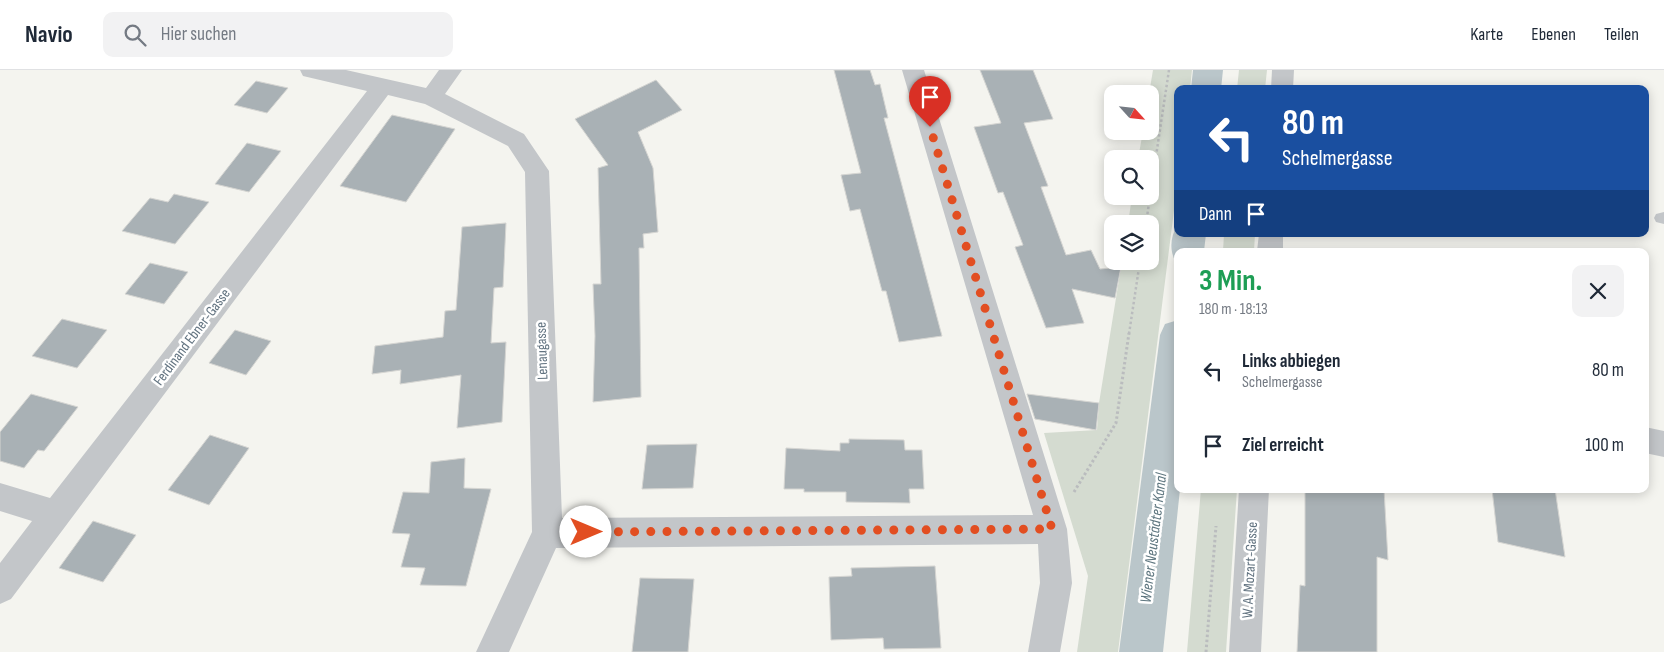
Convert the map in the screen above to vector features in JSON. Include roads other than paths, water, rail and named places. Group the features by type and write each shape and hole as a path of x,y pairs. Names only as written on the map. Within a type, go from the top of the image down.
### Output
{"street":[{"name":"Lenaugasse","path":"311,70 431,97 516,140 536,171 547,533 492,652"},
{"path":"431,97 451,70"},
{"path":"913,70 1052,529 1056,584 1044,652"},
{"path":"1282,85 1283,70"},
{"name":"Ferdinand Ebner-Gasse","path":"0,588 383,86"},
{"path":"1649,441 1664,444"},
{"name":"W. A. Mozart-Gasse","path":"1245,652 1254,493"},
{"path":"0,497 57,514"},
{"path":"547,533 1052,529"}],"waterway":[{"name":"Wiener Neustädter Kanal","path":"1206,85 1208,70"},
{"name":"Wiener Neustädter Kanal","path":"1187,248 1189,237"},
{"name":"Wiener Neustädter Kanal","path":"1141,652 1174,369"}]}
